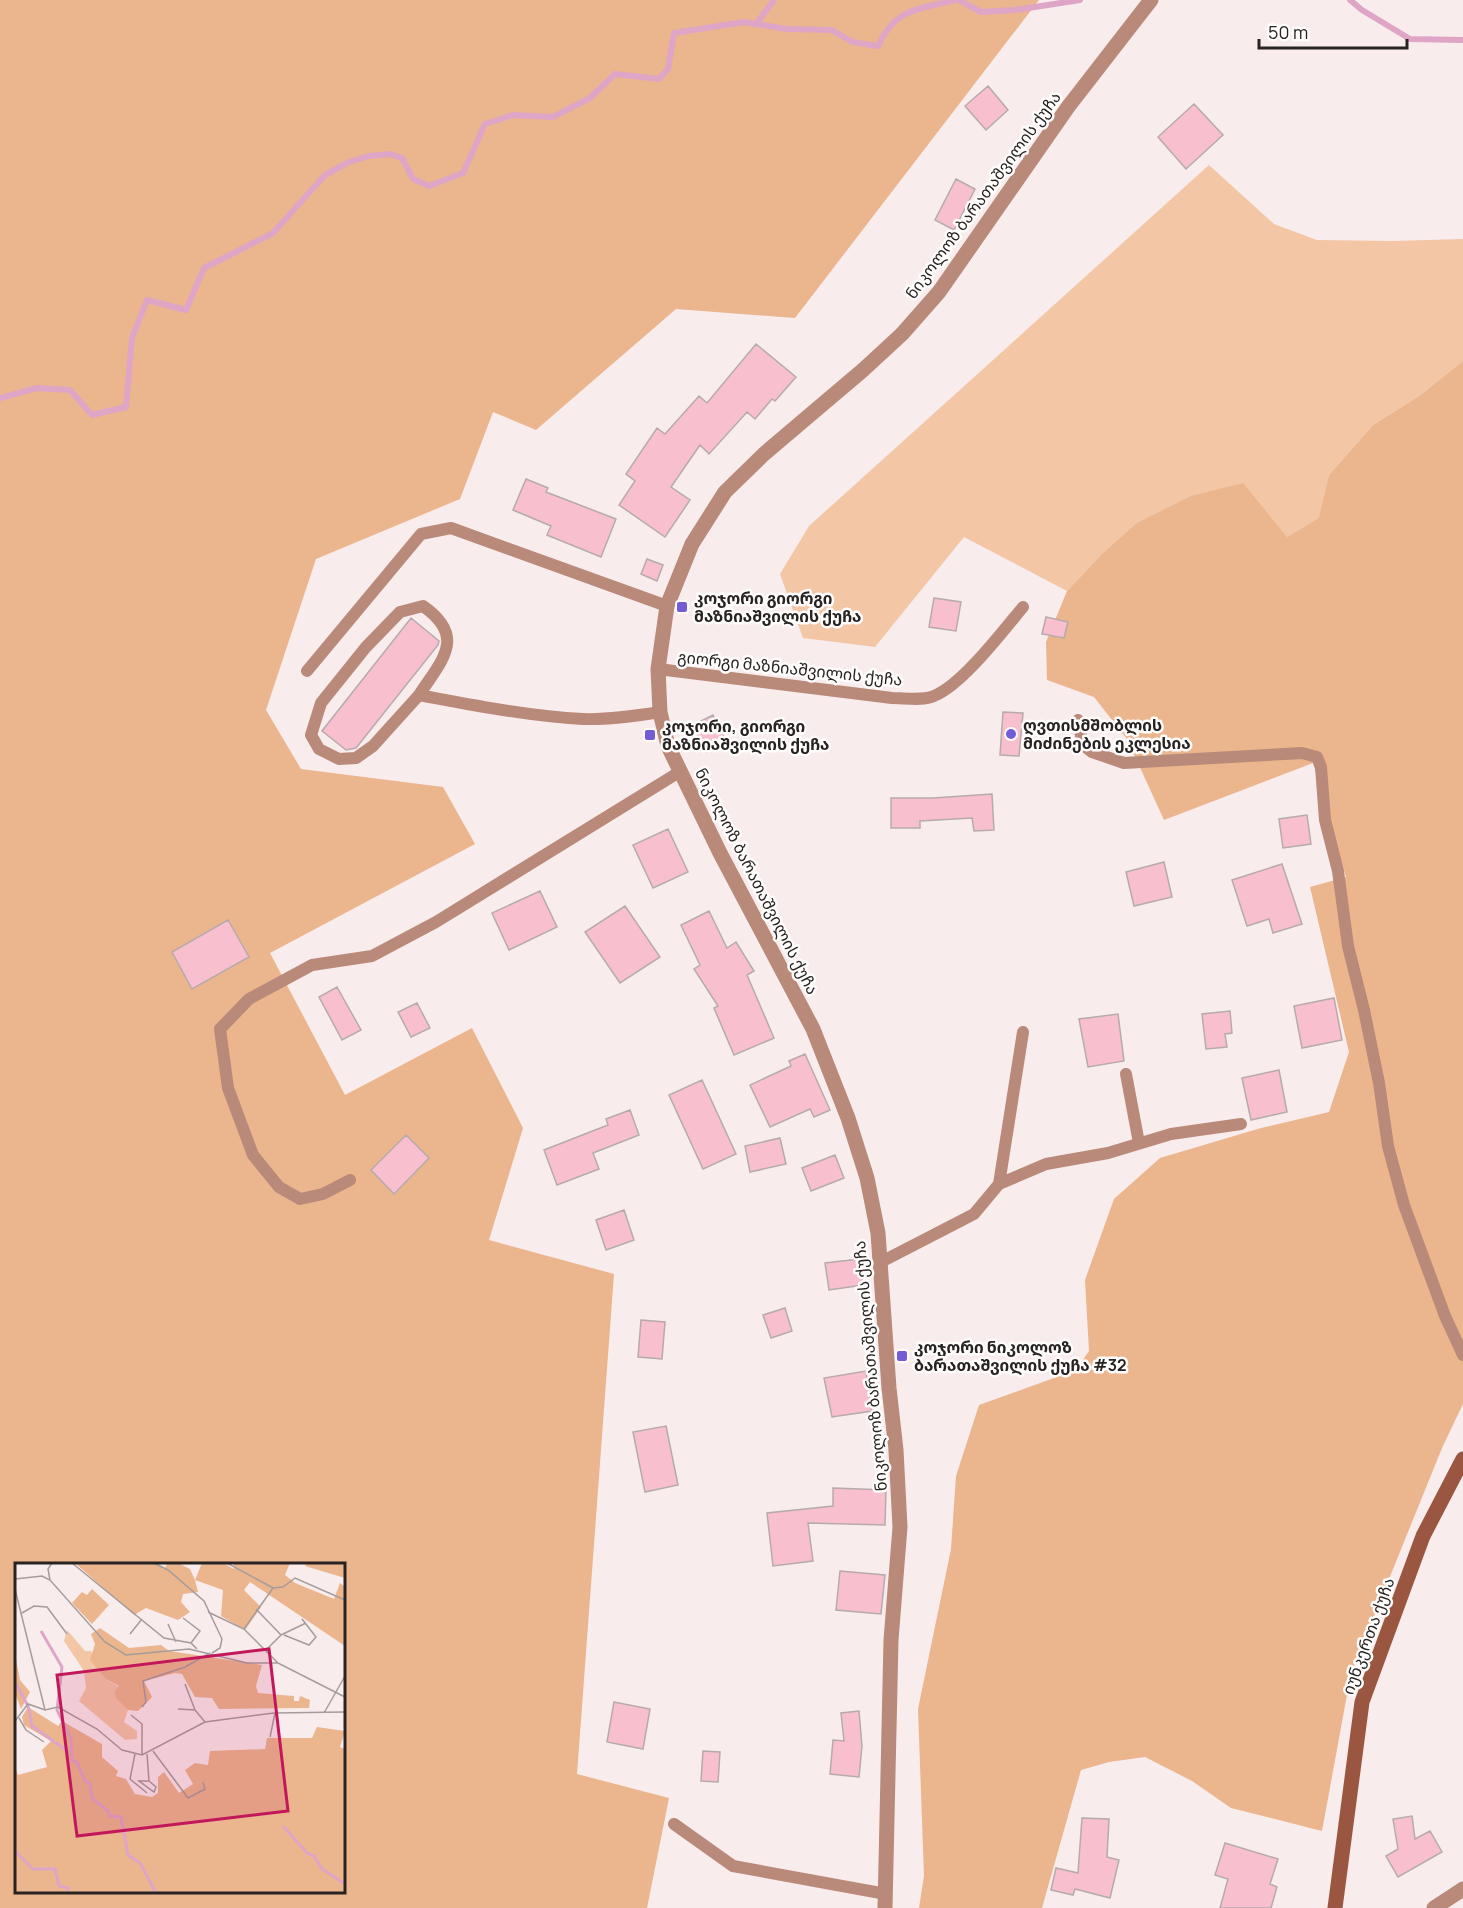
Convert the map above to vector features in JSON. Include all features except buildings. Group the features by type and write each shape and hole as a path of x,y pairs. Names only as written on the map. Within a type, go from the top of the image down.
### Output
{"main road":[{"name":"იუნკერთა ქუჩა","path":"1335,1908 1362,1702 1423,1536 1463,1459"}],"street":[{"name":"ნიკოლოზ ბარათაშვილის ქუჩა","path":"886,1901 887,1744 891,1640 900,1527 881,1262 867,1178 848,1118 813,1029 720,853 668,746 660,712 658,669 667,606 692,544 725,492 764,454 902,334 939,292 1068,107 1151,0"},
{"path":"1434,1908 1462,1893"}],"lane":[{"path":"307,671 421,534 451,528 667,606"},
{"path":"423,606 438,617 448,636 444,656 419,695 373,746 356,758 339,759 319,749 311,735 321,703 366,647 400,612 423,606"},
{"name":"გიორგი მაზნიაშვილის ქუჩა","path":"658,669 892,698 932,697 947,690 980,658 1023,607"},
{"path":"419,695 509,711 584,719 632,717 660,712"},
{"path":"1078,720 1083,745 1092,752 1124,763 1302,753 1317,756 1321,767 1325,820 1338,871 1348,946 1379,1083 1388,1146 1408,1216 1445,1316 1463,1354"},
{"path":"350,1180 323,1194 300,1199 279,1187 253,1155 228,1088 220,1029 249,999 312,965 372,956 436,922 681,771"},
{"path":"999,1184 1023,1032"},
{"path":"1126,1074 1139,1143"},
{"path":"881,1262 974,1214 999,1184 1046,1164 1108,1153 1171,1134 1241,1124"},
{"path":"674,1824 733,1866 886,1901"}],"shaded area":[{"path":"0,0 1039,0 795,318 676,309 536,430 493,412 460,499 316,559 266,710 301,769 443,787 475,844 270,953 345,1095 472,1028 523,1128 489,1240 614,1274 577,1774 669,1798 647,1908 0,1908"},
{"path":"1209,165 1274,224 1317,240 1463,239 1463,361 1419,396 1373,425 1329,475 1320,518 1287,537 1101,555 1067,591 964,537 875,647 803,638 780,574 809,526"},
{"path":"1463,361 1463,1404 1442,1448 1351,1673 1322,1831 1231,1808 1192,1781 1145,1757 1109,1762 1081,1770 1042,1908 919,1908 924,1876 918,1709 951,1549 956,1476 979,1405 1076,1370 1089,1351 1085,1280 1114,1199 1160,1158 1261,1128 1329,1112 1349,1052 1310,887 1346,877 1313,763 1164,820 1127,739 1094,697 1047,680 1046,642 1067,591 1101,555 1137,523 1191,496 1243,483 1287,537 1319,518 1329,475 1373,425 1419,396"}],"waterway":[{"path":"756,24 774,0"},
{"path":"0,398 37,388 70,390 92,415 126,407 132,338 147,300 186,310 204,268 273,233 325,175 349,162 369,156 390,154 402,158 413,179 429,186 463,173 485,124 513,115 553,117 590,98 615,74 659,79 668,69 674,33 744,22 787,29 832,30 852,42 878,46 892,24 909,12 955,0"},
{"path":"959,0 981,12 1015,10 1080,0"},
{"path":"1350,0 1362,10 1410,39 1463,40"}],"place":[{"name":"კოჯორი გიორგი მაზნიაშვილის ქუჩა","path":"682,607"},
{"name":"ღვთისმშობლის მიძინების ეკლესია","path":"1011,734"},
{"name":"კოჯორი, გიორგი მაზნიაშვილის ქუჩა","path":"650,735"},
{"name":"კოჯორი ნიკოლოზ ბარათაშვილის ქუჩა #32","path":"902,1356"}]}
